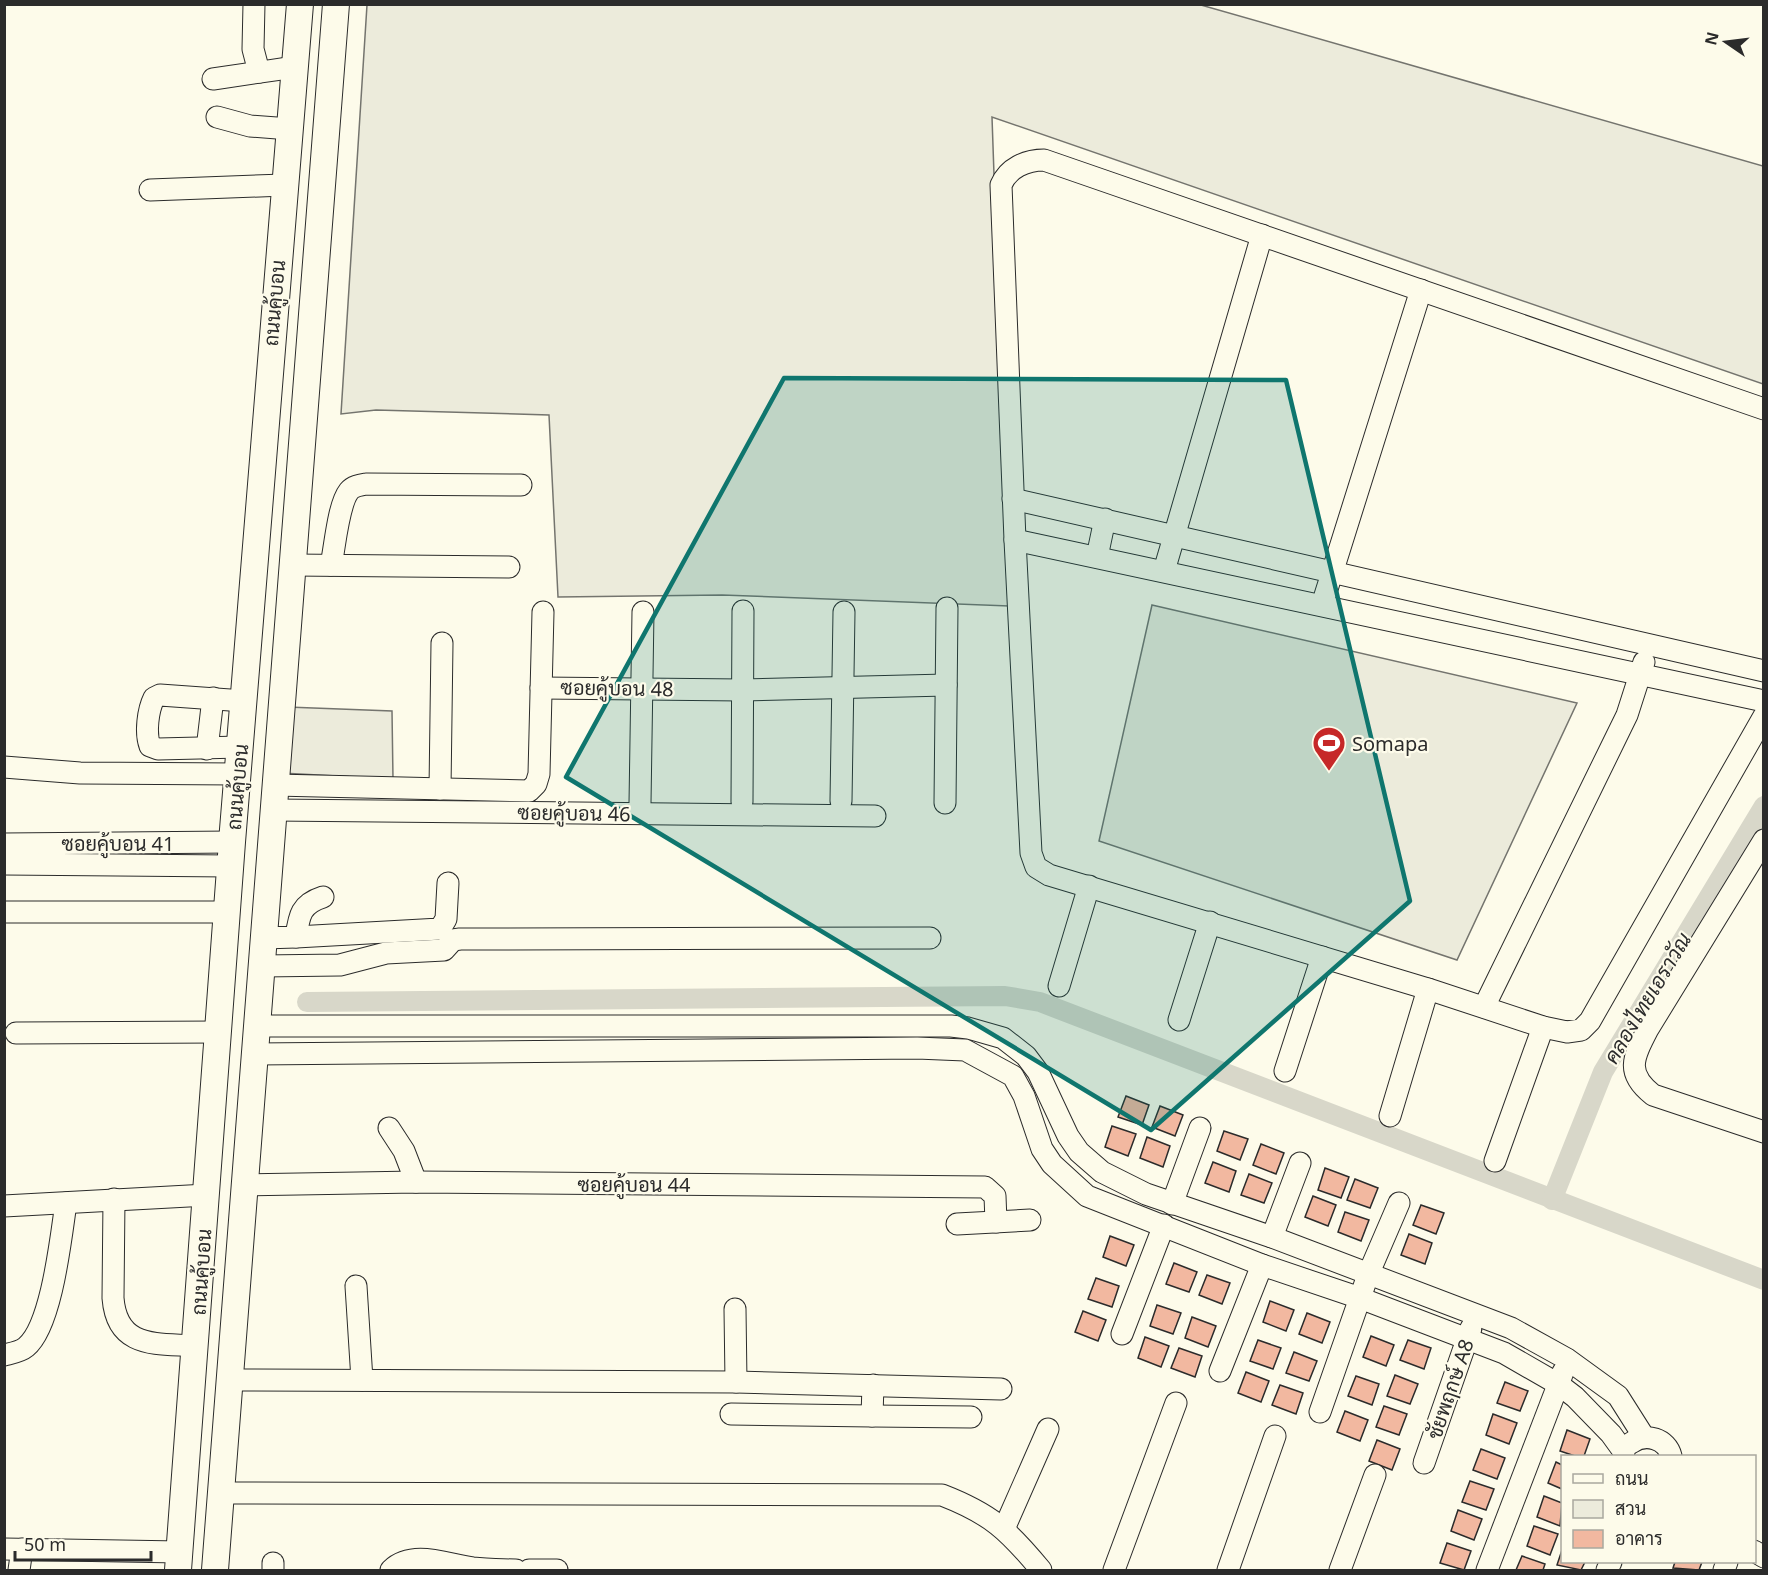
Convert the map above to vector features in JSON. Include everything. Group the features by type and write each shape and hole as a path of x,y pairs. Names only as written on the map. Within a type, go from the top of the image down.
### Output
{"main road":[{"name":"ถนนคู้บอน","path":"179,1561 231,854 300,4"},
{"name":"ถนนคู้บอน","path":"215,1570 336,4"}],"street":[{"path":"254,4 253,49 259,72"},
{"path":"213,79 295,67"},
{"path":"217,117 250,126 290,129"},
{"path":"1764,409 1044,160 1026,162 1008,174 1002,185 1013,499 1032,857 1036,867 1046,874 1484,1006 1543,1027 1567,1032 1581,1030 1590,1021 1764,716"},
{"path":"150,190 285,185"},
{"path":"1164,571 1262,236"},
{"path":"1322,605 1421,290"},
{"path":"331,565 343,505 347,493 353,487 366,483 521,485"},
{"path":"1013,499 1764,671"},
{"path":"1097,557 1105,519"},
{"path":"1015,540 1764,701"},
{"path":"292,565 509,567"},
{"path":"945,803 947,608"},
{"path":"742,802 743,611"},
{"path":"541,688 543,612"},
{"path":"640,803 643,612"},
{"path":"841,801 844,612"},
{"path":"440,789 442,643"},
{"path":"1484,1006 1627,715 1642,675 1647,645"},
{"name":"ซอยคู้บอน 48","path":"274,798 440,789 529,791 533,788 539,774 541,688 742,690 946,685"},
{"path":"240,747 158,749 150,746 147,730 154,698 170,695 244,700"},
{"path":"207,749 213,698"},
{"path":"4,767 80,773 238,774"},
{"name":"ซอยคู้บอน 46","path":"274,798 875,816"},
{"path":"1764,840 1757,864 1648,1029 1635,1060 1634,1073 1640,1085 1653,1095 1764,1132"},
{"name":"ซอยคู้บอน 41","path":"4,844 231,854"},
{"name":"ซอยคู้บอน 41","path":"4,864 231,854"},
{"path":"263,938 440,929 446,919 448,883"},
{"path":"1059,986 1089,886"},
{"path":"296,937 301,911 306,904 323,897"},
{"path":"4,912 227,912"},
{"path":"1179,1020 1210,922"},
{"path":"262,966 340,965 386,953 444,950 453,940 460,939 930,938"},
{"path":"1286,1071 1322,957"},
{"path":"1390,1116 1428,989"},
{"path":"257,1026 968,1028 1003,1038 1026,1056 1038,1072 1068,1136 1079,1152 1102,1172 1172,1204 1272,1237 1511,1328 1568,1359 1618,1396 1644,1437"},
{"path":"1495,1161 1543,1027"},
{"path":"964,1050 968,1028"},
{"path":"16,1033 219,1032"},
{"path":"255,1054 927,1048 964,1050 1013,1076 1024,1096 1042,1149 1052,1164 1087,1196 1262,1265 1360,1298 1504,1353 1558,1384 1575,1397 1611,1434 1623,1454 1636,1439 1644,1437 1655,1438 1664,1443 1670,1455"},
{"path":"388,1128 404,1150 416,1182"},
{"path":"1172,1204 1200,1128"},
{"path":"1272,1237 1300,1163"},
{"name":"ซอยคู้บอน 44","path":"244,1185 416,1182 985,1187 995,1196 996,1222"},
{"path":"4,1206 207,1195"},
{"path":"114,1199 113,1298 114,1312 121,1326 129,1336 140,1341 195,1346"},
{"path":"4,1354 27,1346 41,1327 50,1298 66,1203"},
{"path":"1320,1412 1368,1275 1399,1203"},
{"path":"957,1224 1030,1220"},
{"path":"1122,1335 1164,1225"},
{"path":"1220,1371 1262,1265"},
{"path":"356,1286 363,1380"},
{"path":"735,1309 736,1382"},
{"name":"ชัยพฤกษ์ A8","path":"1424,1463 1475,1314"},
{"path":"1487,1570 1568,1359"},
{"path":"229,1380 736,1382 1001,1389"},
{"path":"872,1416 873,1385"},
{"path":"1114,1570 1176,1402"},
{"path":"731,1414 970,1417"},
{"path":"1004,1529 1048,1429"},
{"path":"1228,1570 1275,1436"},
{"path":"1340,1570 1375,1475"},
{"path":"221,1493 942,1495 968,1505 994,1520 1041,1570"},
{"path":"19,1570 13,1549 179,1561"},
{"path":"391,1570 416,1560 437,1560 471,1568 516,1570"},
{"path":"529,1570 557,1570"}],"highlighted area":[{"path":"784,378 1286,380 1410,901 1151,1130 566,777"}],"green space":[{"path":"367,5 1201,5 1763,166 1763,384 992,117 1009,606 722,595 558,597 549,415 376,410 341,414"},
{"name":"Somapa","path":"1152,605 1577,703 1457,960 1099,841"},
{"path":"287,707 392,711 393,779 281,773"}],"building":[{"path":"1126,1096 1149,1105 1142,1125 1118,1117"},
{"path":"1160,1106 1183,1115 1175,1136 1152,1127"},
{"path":"1112,1126 1136,1134 1128,1156 1105,1147"},
{"path":"1224,1131 1248,1139 1240,1160 1217,1151"},
{"path":"1147,1137 1170,1146 1163,1167 1140,1158"},
{"path":"1261,1144 1284,1153 1276,1174 1253,1165"},
{"path":"1213,1162 1236,1171 1229,1192 1205,1183"},
{"path":"1325,1168 1349,1177 1341,1198 1318,1190"},
{"path":"1249,1174 1272,1183 1264,1203 1241,1195"},
{"path":"1355,1179 1378,1188 1370,1208 1347,1200"},
{"path":"1313,1196 1336,1205 1328,1226 1305,1217"},
{"path":"1421,1205 1444,1213 1436,1234 1413,1225"},
{"path":"1345,1212 1369,1220 1361,1241 1338,1232"},
{"path":"1409,1234 1432,1243 1425,1264 1401,1255"},
{"path":"1110,1236 1134,1245 1126,1266 1103,1257"},
{"path":"1174,1263 1197,1272 1189,1292 1166,1284"},
{"path":"1207,1275 1230,1283 1222,1304 1199,1295"},
{"path":"1096,1278 1119,1286 1112,1307 1088,1299"},
{"path":"1270,1301 1294,1310 1286,1331 1263,1322"},
{"path":"1157,1305 1181,1313 1173,1334 1150,1326"},
{"path":"1083,1311 1106,1320 1098,1341 1075,1332"},
{"path":"1307,1313 1330,1322 1322,1343 1299,1334"},
{"path":"1192,1317 1216,1326 1208,1347 1185,1338"},
{"path":"1371,1336 1394,1345 1386,1366 1363,1357"},
{"path":"1145,1337 1169,1346 1161,1367 1138,1358"},
{"path":"1258,1340 1281,1348 1273,1369 1250,1361"},
{"path":"1408,1340 1431,1348 1424,1369 1400,1360"},
{"path":"1179,1348 1202,1356 1195,1377 1171,1368"},
{"path":"1294,1352 1317,1361 1309,1381 1286,1373"},
{"path":"1246,1372 1269,1381 1261,1402 1238,1393"},
{"path":"1395,1375 1418,1384 1410,1404 1387,1396"},
{"path":"1356,1376 1379,1384 1372,1405 1348,1396"},
{"path":"1505,1382 1528,1391 1520,1411 1497,1403"},
{"path":"1280,1385 1303,1393 1296,1414 1272,1405"},
{"path":"1384,1406 1407,1414 1399,1435 1376,1427"},
{"path":"1345,1411 1368,1420 1360,1441 1337,1432"},
{"path":"1493,1414 1517,1423 1509,1444 1486,1435"},
{"path":"1567,1430 1590,1439 1584,1455 1572,1455 1560,1451"},
{"path":"1377,1440 1400,1449 1392,1470 1369,1461"},
{"path":"1481,1449 1505,1458 1497,1479 1473,1470"},
{"path":"1556,1462 1561,1464 1561,1489 1548,1483"},
{"path":"1470,1481 1494,1489 1486,1510 1462,1502"},
{"path":"1544,1496 1561,1503 1560,1526 1537,1517"},
{"path":"1458,1510 1482,1519 1474,1540 1451,1531"},
{"path":"1534,1526 1558,1534 1550,1555 1527,1546"},
{"path":"1447,1543 1471,1551 1464,1570 1440,1563"},
{"path":"1561,1553 1561,1563 1584,1563 1581,1570 1557,1565"},
{"path":"1522,1556 1545,1564 1543,1570 1516,1570"},
{"path":"1675,1563 1702,1563 1699,1570 1673,1568"}],"waterway":[{"name":"คลองไทยเอราวัณ","path":"1552,1200 1603,1072 1764,806"},
{"path":"307,1002 1005,996 1040,1002 1764,1280"}],"place":[{"name":"Somapa","path":"1329,772"}]}
